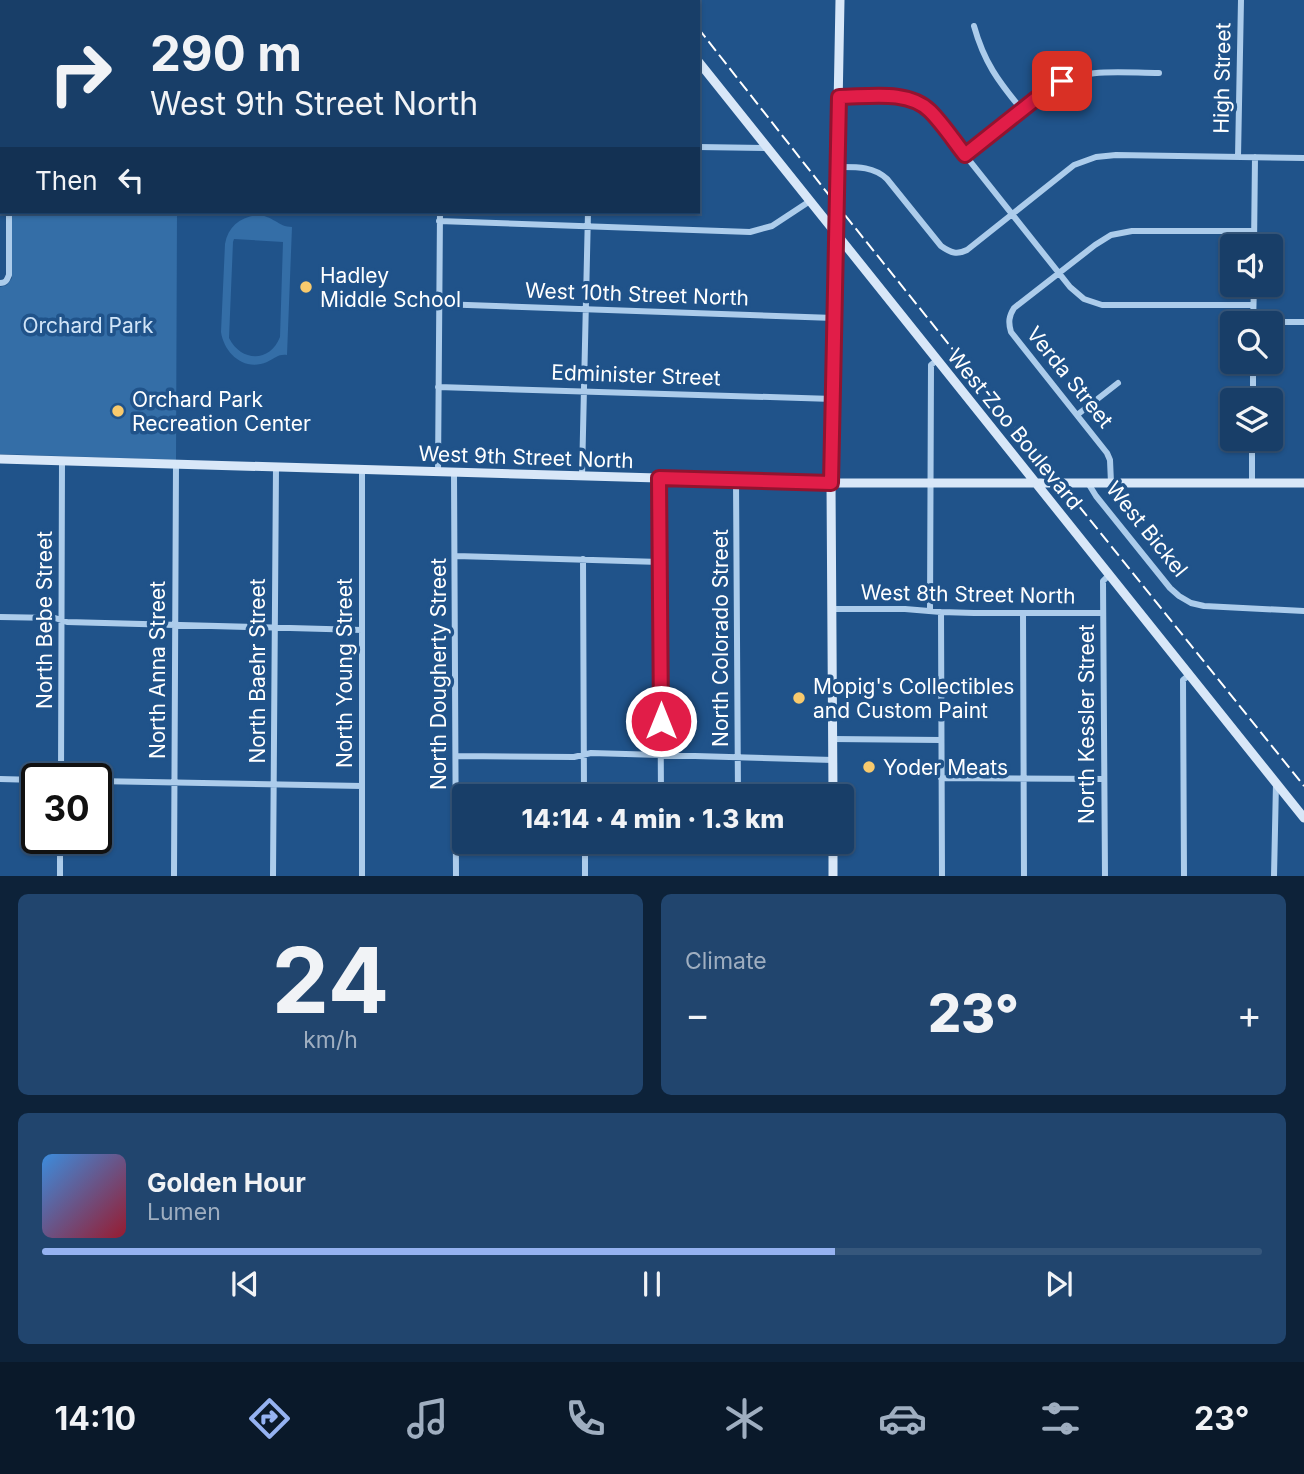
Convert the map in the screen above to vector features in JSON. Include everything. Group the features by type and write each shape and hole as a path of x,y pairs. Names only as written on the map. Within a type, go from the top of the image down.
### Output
{"main road":[{"path":"833,784 831,483 840,0"},
{"name":"West Zoo Boulevard","path":"700,63 1304,818"},
{"name":"West 9th Street North","path":"0,459 831,483 1304,483"},
{"path":"833,854 833,876"}],"street":[{"name":"High Street","path":"1238,157 1241,0"},
{"path":"974,26 991,70 1022,110"},
{"path":"965,155 1052,86 1070,77 1082,74 1159,73"},
{"path":"839,97 889,97 915,101 930,111 1070,287 1084,299 1102,305 1254,305"},
{"path":"700,147 768,148"},
{"path":"837,167 866,168 881,173 941,246 953,253 961,253 1074,165 1096,157 1304,158"},
{"path":"1059,273 1103,239 1119,232 1254,231 1255,157"},
{"path":"439,221 750,232 772,226 810,201"},
{"path":"4,282 9,275 9,214"},
{"path":"438,472 440,214"},
{"path":"582,476 588,214"},
{"name":"Verda Street","path":"1059,273 1014,308 1010,331 1107,453 1111,483"},
{"path":"1254,297 1254,311"},
{"name":"West 10th Street North","path":"439,304 834,318"},
{"path":"1283,322 1304,322"},
{"path":"930,611 931,365 937,360"},
{"path":"1077,415 1118,383"},
{"name":"Edminister Street","path":"439,387 833,399"},
{"path":"1252,451 1252,483"},
{"name":"North Bebe Street","path":"61,763 62,460"},
{"name":"North Anna Street","path":"174,876 176,464"},
{"name":"North Baehr Street","path":"273,876 276,467"},
{"name":"North Young Street","path":"362,470 362,876"},
{"name":"North Dougherty Street","path":"454,472 456,876"},
{"path":"659,478 661,784"},
{"name":"North Colorado Street","path":"736,480 738,784"},
{"name":"West Bickel","path":"1088,483 1179,596 1204,606 1304,611"},
{"path":"455,556 660,562"},
{"path":"583,559 584,784"},
{"name":"North Kessler Street","path":"1105,876 1103,581 1109,575"},
{"name":"West 8th Street North","path":"832,609 1103,613"},
{"path":"941,612 942,876"},
{"path":"1023,613 1024,876"},
{"path":"0,617 55,618 67,622 362,630"},
{"path":"1184,876 1183,680 1189,675"},
{"path":"832,739 941,740"},
{"path":"456,756 574,757 591,753 832,760"},
{"path":"941,778 1104,779"},
{"path":"0,779 21,780"},
{"path":"112,781 362,786"},
{"path":"1274,876 1276,783"},
{"path":"60,854 60,876"},
{"path":"585,854 585,876"}],"green space":[{"name":"Orchard Park","path":"12,214 177,214 176,460 0,454 0,287 7,285 12,278"},
{"path":"250,216 262,216 292,227 287,355 259,364 236,359 226,347 221,332 226,238 235,224","holes":["234,239 283,242 280,337 270,352 248,355 234,346 229,338 233,242"]}],"railway":[{"path":"700,31 1304,786"}],"place":[{"name":"Hadley Middle School","path":"306,287"},
{"name":"Orchard Park Recreation Center","path":"118,411"},
{"name":"Mopig's Collectibles and Custom Paint","path":"799,698"},
{"name":"Yoder Meats","path":"869,767"}],"route":[{"path":"661,721 659,478 831,483 839,97 889,97 915,101 930,111 965,155 1062,81"}]}
